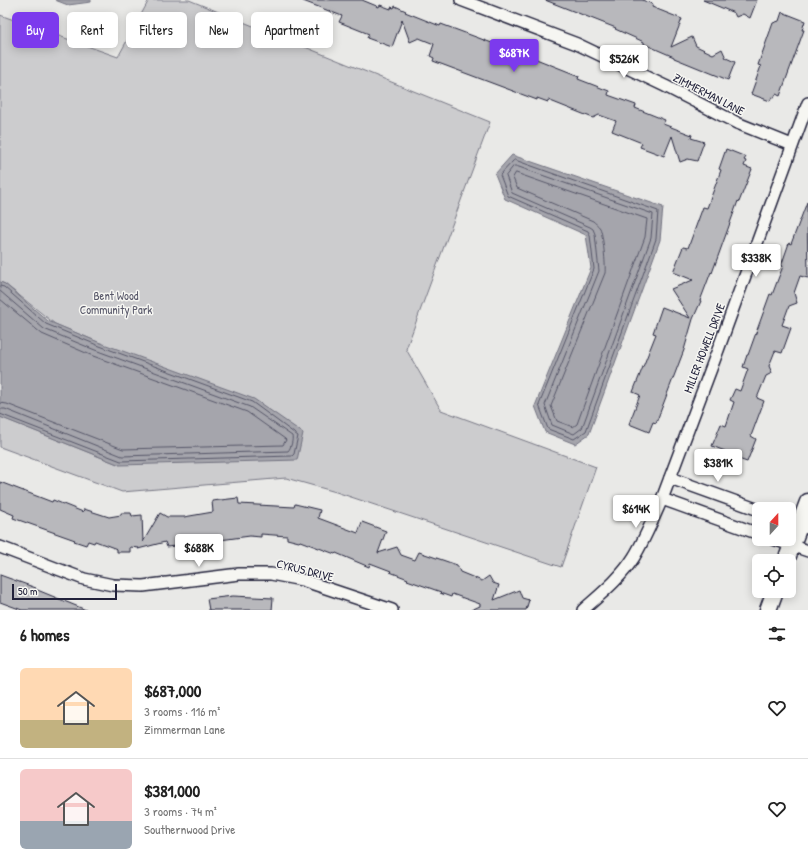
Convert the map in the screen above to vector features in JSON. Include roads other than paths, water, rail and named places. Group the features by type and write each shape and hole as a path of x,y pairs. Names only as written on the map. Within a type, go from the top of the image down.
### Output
{"main road":[{"path":"789,554 808,502"},
{"path":"768,610 772,598"}],"street":[{"name":"ZIMMERMAN LANE","path":"461,0 577,44 665,86 737,124 792,145"},
{"name":"MILLER HOWELL DRIVE","path":"583,610 607,589 626,568 634,558 643,542 670,478 808,103"},
{"path":"670,478 752,507"},
{"path":"662,499 752,531"},
{"path":"780,546 789,554 808,552"},
{"name":"CYRUS DRIVE","path":"0,548 84,579 113,585 143,586 239,574 271,574 302,580 392,610"}],"water":[{"path":"55,0 91,0 91,2 68,5"},
{"path":"512,155 663,207 660,240 589,434 575,444 545,432 535,406 591,268 586,235 505,199 495,174"},
{"path":"0,282 5,284 48,321 98,342 254,399 303,433 297,460 120,465 0,417"}],"park label":[{"name":"Bent Wood Community Park","path":"116,302"}]}
